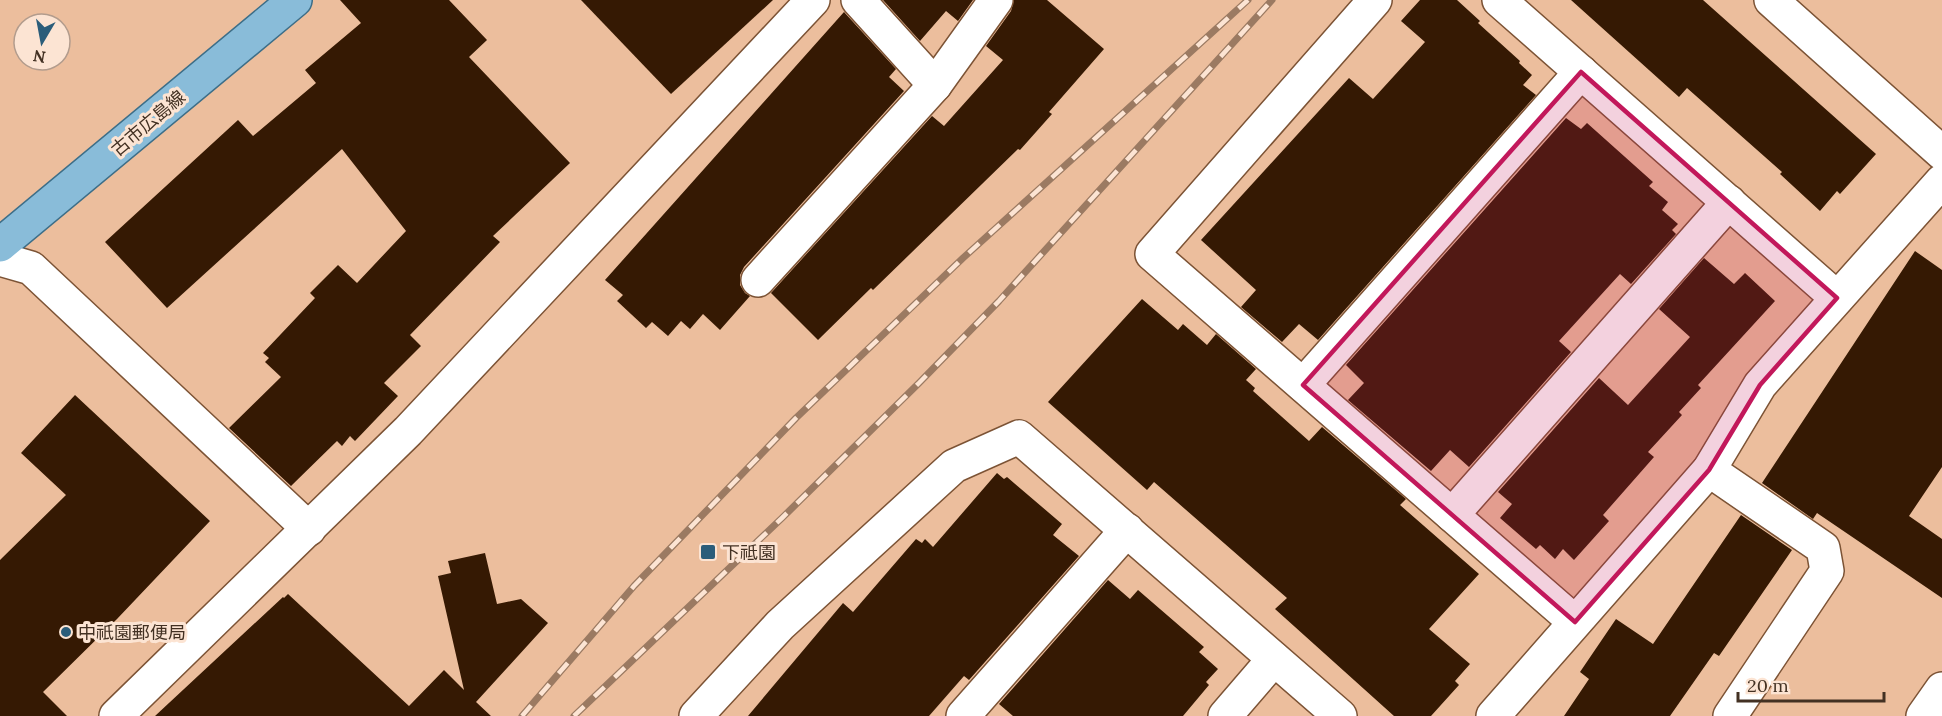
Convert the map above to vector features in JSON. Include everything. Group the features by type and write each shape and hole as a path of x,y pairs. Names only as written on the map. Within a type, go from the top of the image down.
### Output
{"main road":[{"name":"古市広島線","path":"0,245 295,0"}],"street":[{"path":"116,716 408,431 813,0"},
{"path":"858,0 935,85"},
{"path":"758,280 935,85 996,0"},
{"path":"1375,0 1152,254 1575,622"},
{"path":"1499,0 1837,298"},
{"path":"1771,0 1942,153"},
{"path":"1303,385 1581,72"},
{"path":"1493,716 1709,470 1760,385 1942,181"},
{"path":"1452,515 1729,202"},
{"path":"0,259 31,268 309,529"},
{"path":"696,716 780,625 954,466 1019,437 1340,716"},
{"path":"1709,470 1822,548 1827,571 1730,716"},
{"path":"963,716 1127,530"},
{"path":"1225,716 1274,659"},
{"path":"1923,716 1942,689"}],"highlighted area":[{"path":"1581,72 1837,298 1760,385 1709,470 1575,622 1303,385"}],"building":[{"path":"340,0 449,0 487,40 469,57 570,163 493,236 500,242 410,335 421,346 384,383 398,396 355,441 350,436 342,446 337,441 291,486 229,428 281,377 265,362 269,358 263,353 315,298 310,293 338,265 357,283 406,231 342,149 167,308 105,242 238,120 253,136 316,83 305,70 361,23"},
{"path":"581,0 773,0 671,94"},
{"path":"883,0 973,0 958,21 946,11 920,41"},
{"path":"1014,0 1047,0 1104,49 1049,112 1052,114 1020,150 1018,149 873,290 871,288 818,340 771,293 932,116 944,126 1003,60 986,46 1011,11"},
{"path":"1420,0 1457,0 1532,75 1523,85 1536,95 1318,340 1299,324 1282,342 1241,307 1256,290 1201,240 1349,78 1373,99 1425,42 1401,21"},
{"path":"1571,0 1703,0 1876,154 1840,194 1837,191 1820,211 1780,174 1782,172 1687,88 1679,97"},
{"path":"844,12 896,69 889,77 904,91 744,267 740,275 740,285 750,296 720,330 703,314 690,329 681,321 668,336 652,322 646,328 617,301 623,295 605,280"},
{"path":"1566,118 1581,129 1587,123 1653,182 1649,186 1668,202 1662,210 1678,224 1672,230 1676,234 1631,284 1620,274 1559,341 1571,352 1469,467 1450,450 1431,471 1348,400 1364,383 1346,365"},
{"path":"1915,251 1942,270 1942,467 1909,516 1942,539 1942,598 1817,513 1813,519 1762,483"},
{"path":"1704,258 1734,284 1745,273 1775,301 1698,385 1701,388 1679,412 1682,415 1648,452 1654,457 1603,515 1609,521 1574,560 1563,549 1555,559 1540,545 1536,549 1500,518 1512,504 1498,492 1599,378 1628,405 1690,337 1659,309"},
{"path":"1142,299 1178,330 1183,324 1207,345 1216,334 1256,369 1246,380 1255,388 1253,391 1309,441 1322,427 1406,499 1400,505 1479,574 1429,629 1470,664 1455,681 1459,685 1431,716 1394,716 1275,609 1287,598 1154,482 1147,490 1048,402"},
{"path":"75,395 210,521 117,619 43,692 67,716 0,716 0,560 66,495 21,453"},
{"path":"997,473 1004,479 1007,477 1062,524 1053,535 1079,556 969,680 964,676 929,716 748,716 843,603 853,612 916,539 922,543 925,539 933,547"},
{"path":"1741,515 1792,550 1719,656 1714,653 1670,716 1564,716 1589,679 1580,672 1616,619 1653,644"},
{"path":"485,553 497,604 521,599 548,623 476,702 491,716 155,716 288,594 409,706 444,670 464,690 438,576 451,573 448,561"},
{"path":"1108,580 1130,599 1138,590 1204,647 1199,652 1218,669 1206,682 1209,685 1183,716 1013,716 999,704"}],"railway":[{"path":"522,716 634,586 796,418 963,258 1248,0"},
{"path":"574,716 782,518 999,301 1272,0"}],"place":[{"name":"下祗園","path":"708,552"},
{"name":"中祇園郵便局","path":"66,632"}]}
